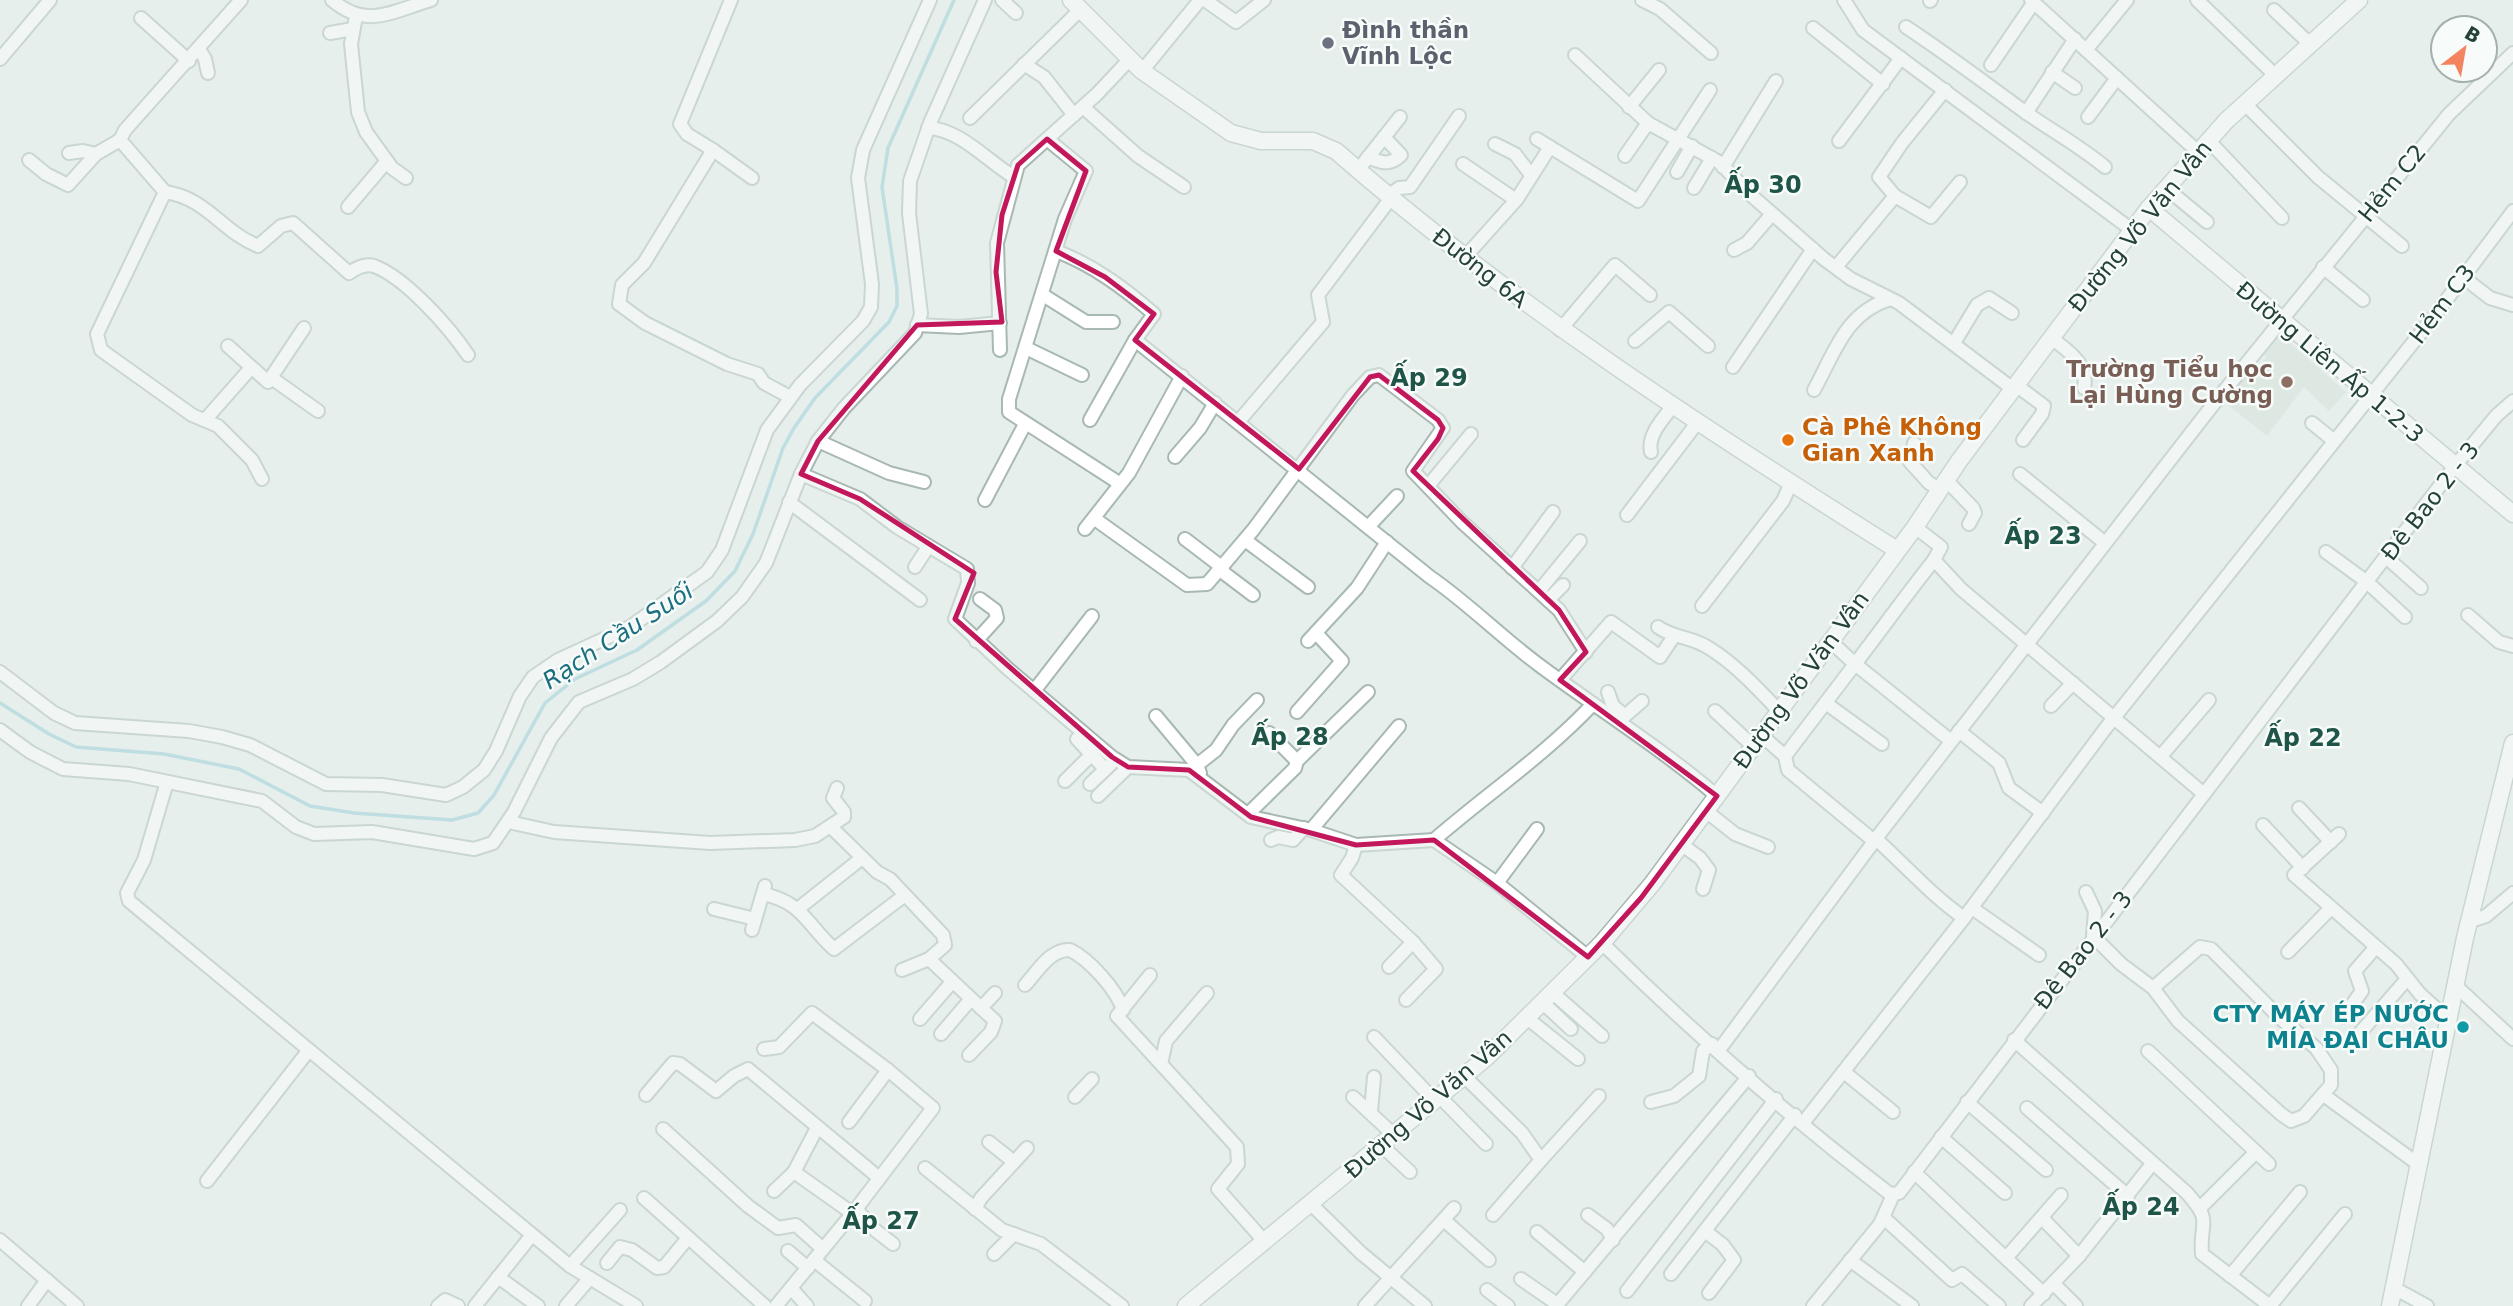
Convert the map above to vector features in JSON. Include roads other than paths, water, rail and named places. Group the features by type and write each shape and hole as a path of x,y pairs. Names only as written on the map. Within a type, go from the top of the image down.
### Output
{"street":[{"path":"0,59 50,0"},
{"path":"29,160 46,174 68,185 96,154 120,140 125,130 241,0"},
{"path":"332,0 356,16 376,16 431,0"},
{"path":"731,0 680,124 687,134 752,178"},
{"path":"0,672 54,713 75,723 189,731 222,737 250,745 326,784 382,785 446,795 463,787 484,770 533,677 558,660 630,627 707,572 722,550 767,430 790,397 863,321 871,307 871,273 859,178 863,150 930,0"},
{"path":"0,730 30,752 63,769 129,774 262,801 296,827 314,834 372,832 474,849 493,843 509,822 551,738 579,702 633,679 661,662 717,621 742,597 766,563 789,502 818,441 844,408 915,333 921,314 909,213 911,181 928,128 985,0"},
{"path":"1002,0 1016,13"},
{"path":"1142,72 1202,0 1236,22 1264,0"},
{"path":"1642,0 1660,9 1711,53"},
{"path":"1844,0 1863,30 2132,230"},
{"path":"2086,50 2127,0"},
{"path":"2197,0 2277,77"},
{"name":"Đường Võ Văn Vân","path":"1186,1306 1438,1099 1527,1018 1602,943 1642,898 1915,527 2014,387 2149,208 2203,146 2245,104 2359,0"},
{"path":"1991,65 2037,2 2117,78 2203,146 2282,218"},
{"path":"970,118 1024,64 1075,5"},
{"name":"Đường 6A","path":"1075,5 1142,72 1231,133 1261,141 1313,141 1363,164 1390,197 1560,330 1697,423 1897,550"},
{"path":"2274,10 2310,44"},
{"path":"356,16 351,44 358,112 366,132 387,161 406,178"},
{"path":"141,18 189,61"},
{"path":"1906,27 2026,113 2062,134 2105,167"},
{"path":"1813,28 1884,84"},
{"path":"330,33 353,29"},
{"path":"2026,113 2075,39"},
{"path":"198,49 205,59 208,73"},
{"name":"Hẻm C2","path":"1651,1102 1674,1096 1699,1076 1703,1051 1715,1047 2027,643 2323,267 2449,114 2513,53"},
{"path":"1575,55 1648,123 1712,158 1772,214 1836,267 1890,299 2044,406 2042,414 2023,440"},
{"path":"1839,141 1902,58"},
{"path":"1000,350 997,243 1018,165 1079,111 1129,60"},
{"path":"1024,64 1044,77 1079,111 1184,187"},
{"path":"1629,107 1659,70"},
{"path":"2052,72 2075,88"},
{"path":"2088,117 2117,78"},
{"path":"1723,167 1776,81"},
{"path":"1537,139 1638,201 1710,90"},
{"path":"1945,90 1902,143 1879,177 1895,196 1931,217 1960,182"},
{"path":"2245,104 2318,177 2402,246"},
{"path":"1239,421 1323,322 1318,295 1390,197 1399,188 1410,187 1459,116"},
{"path":"1363,164 1399,117"},
{"path":"1625,156 1648,123"},
{"path":"928,128 937,128 962,139 987,161 1014,177"},
{"path":"1363,164 1395,161 1401,155 1384,137"},
{"path":"1047,139 1086,171 1072,200 1009,399 1009,412 1119,483"},
{"path":"120,140 165,192 198,201 244,241 258,246 281,226 293,223 349,273 359,266 372,265 398,281 443,323 468,355"},
{"path":"1495,144 1515,154 1531,174"},
{"path":"1465,257 1516,200 1550,146"},
{"path":"1677,172 1692,146"},
{"path":"713,150 644,263 622,285 619,304 645,323 727,364 758,374 764,383 790,397"},
{"path":"69,153 83,151 96,154"},
{"path":"1694,188 1712,158"},
{"path":"348,207 387,161"},
{"path":"1463,164 1516,200"},
{"path":"2166,188 2207,222"},
{"path":"165,192 97,334 97,343 111,358 192,415 218,426 252,460 262,479"},
{"path":"1836,267 1895,196"},
{"name":"Đường Liên Ấp 1-2-3","path":"2149,208 2370,397 2513,514"},
{"name":"Hẻm C3","path":"1671,1274 1799,1119 1844,1072 2115,718 2333,440 2370,397 2513,211"},
{"path":"1734,250 1747,243 1772,214"},
{"path":"1733,367 1813,249"},
{"path":"1056,251 1078,260 1105,277 1154,314 1135,340 1090,421"},
{"path":"1560,330 1615,265 1650,295"},
{"path":"2323,267 2363,300"},
{"path":"2463,277 2490,298 2513,305"},
{"path":"1043,295 1086,322 1113,322"},
{"path":"1954,343 1977,304 1989,298 2012,313"},
{"path":"1814,390 1854,318 1870,305 1890,299"},
{"path":"1635,341 1669,312 1708,346"},
{"path":"918,325 958,327 1000,323"},
{"path":"228,346 248,363 250,369 268,382 273,379 304,328"},
{"path":"2051,338 2070,352 2084,372 2084,388"},
{"path":"1135,340 1368,527 1468,603 1560,680 1594,704 1622,718 1717,796"},
{"path":"1026,348 1082,375"},
{"path":"205,420 250,369"},
{"path":"1095,519 1188,584 1207,584 1245,540 1353,395 1370,377 1379,375 1438,421 1443,428 1413,471 1543,595 1586,652"},
{"path":"1085,529 1129,472 1182,376"},
{"path":"273,379 317,411"},
{"name":"Đê Bao 2 - 3","path":"1893,1195 1899,1193 2455,466 2513,401"},
{"path":"1175,457 1200,428 1215,403"},
{"path":"1651,452 1650,444 1655,432 1673,406"},
{"path":"1626,515 1697,423"},
{"path":"2312,423 2333,440"},
{"path":"985,500 1025,424"},
{"path":"1428,486 1471,434"},
{"path":"818,441 889,473 924,482"},
{"path":"1914,443 1910,462 1929,483 1943,485 1973,508 1975,513 1969,524"},
{"path":"801,474 860,499 970,573 955,619 976,641 1115,760 1128,767 1199,771"},
{"path":"2021,474 2105,543"},
{"path":"1702,606 1783,501 1791,483"},
{"path":"1368,527 1396,496"},
{"path":"789,502 920,600"},
{"path":"1512,568 1553,512"},
{"path":"1785,756 1885,628 1891,613 1934,560 1941,547 1915,527"},
{"path":"1185,539 1254,596"},
{"path":"1245,540 1308,587"},
{"path":"1543,595 1580,541"},
{"path":"1297,712 1342,661 1312,637 1357,588 1387,542"},
{"path":"915,567 928,547"},
{"path":"2326,552 2367,582 2405,617"},
{"path":"2386,557 2421,588"},
{"path":"1934,560 1961,589 2204,794"},
{"path":"1543,595 1563,585"},
{"path":"976,641 997,618 995,610 981,599"},
{"path":"2468,615 2499,642 2513,646"},
{"path":"1034,691 1092,616"},
{"path":"1560,680 1611,622 1660,657 1674,636"},
{"path":"1658,627 1674,636 1707,646 1731,664 1779,710"},
{"path":"1830,641 1855,664 1955,736 1999,763 2009,788 2042,813"},
{"path":"2050,706 2073,682"},
{"path":"1248,814 1295,768 1297,761 1368,692"},
{"path":"1608,692 1622,718"},
{"path":"1199,771 1233,725 1257,700"},
{"path":"2161,756 2209,700"},
{"path":"1622,718 1642,701"},
{"path":"1156,716 1199,771 1248,814 1356,845 1434,840 1496,787 1538,757 1594,704"},
{"path":"1827,704 1882,744"},
{"path":"1715,711 1757,741 1785,756 1788,770 1921,879 1925,888 2039,956"},
{"path":"1271,840 1278,837 1293,840 1307,829 1399,726"},
{"path":"1269,733 1297,761"},
{"path":"1077,739 1105,769"},
{"path":"2390,1306 2456,986 2513,743"},
{"path":"1065,781 1091,755"},
{"path":"1090,784 1115,760"},
{"path":"1098,796 1128,767"},
{"path":"167,782 144,860 127,893 129,901 570,1266 636,1306"},
{"path":"509,822 554,832 710,843 795,840 816,836 845,815 833,798 837,788"},
{"path":"2299,807 2335,838 2294,875 2298,881 2396,964 2407,979 2449,1020"},
{"path":"1706,811 1735,834 1768,847"},
{"path":"2263,825 2303,867"},
{"path":"831,827 905,895 943,935 945,945 929,959 902,970"},
{"path":"1497,883 1537,829"},
{"path":"1434,840 1497,883 1588,957"},
{"path":"1356,845 1352,858 1340,876 1413,942 1436,970 1406,1000"},
{"path":"1681,845 1699,858 1709,870 1703,889"},
{"path":"799,908 862,858"},
{"path":"714,909 754,925 764,890 799,908 832,948 838,949 905,895"},
{"path":"2086,892 2095,911 2093,936 2121,964 2153,988 2178,1021 2291,1121 2304,1116 2325,1096 2332,1085 2331,1070 2316,1048 2280,1018 2211,949 2200,947 2153,988"},
{"path":"2471,921 2486,916 2513,893"},
{"path":"2288,952 2330,909"},
{"path":"1389,967 1413,942"},
{"path":"1602,943 1659,1000 1893,1195 1884,1218 1813,1306"},
{"path":"2343,1017 2362,991 2355,971 2375,948"},
{"path":"1025,985 1060,949 1070,950 1079,954 1123,1010"},
{"path":"929,959 995,1021 991,1031 970,1055"},
{"path":"1150,975 1117,1016 1237,1147 1238,1164 1218,1189 1265,1242"},
{"path":"2359,1034 2407,979"},
{"path":"920,1019 952,982"},
{"path":"2456,986 2513,1039"},
{"path":"941,1034 976,1004 995,993"},
{"path":"1161,1064 1166,1041 1207,993"},
{"path":"1548,998 1571,1029"},
{"path":"1548,998 1602,1036"},
{"path":"764,1049 779,1047 812,1013 933,1108 824,1249 776,1306"},
{"path":"1527,1018 1578,1059"},
{"path":"1374,1037 1486,1144"},
{"path":"2014,1040 2200,1208 2206,1225 2201,1242 2202,1254 2270,1306 2345,1214"},
{"path":"207,1181 309,1050"},
{"path":"2148,1051 2269,1164"},
{"path":"646,1095 673,1063 680,1064 716,1091 746,1069 878,1177"},
{"path":"849,1122 888,1070"},
{"path":"1844,1072 1894,1112"},
{"path":"1464,1076 1522,1133 1541,1160"},
{"path":"1521,1279 1557,1305 1749,1076"},
{"path":"1371,1111 1374,1077"},
{"path":"1075,1097 1091,1079"},
{"path":"1493,1215 1599,1096"},
{"path":"2325,1096 2418,1164"},
{"path":"1353,1097 1371,1111 1410,1172"},
{"path":"1627,1291 1776,1100"},
{"path":"1967,1102 2046,1170"},
{"path":"2027,1108 2128,1196"},
{"path":"774,1191 794,1172 817,1128"},
{"path":"663,1129 778,1228 796,1225 824,1249"},
{"path":"1941,1137 2005,1193"},
{"path":"989,1142 1014,1162"},
{"path":"975,1209 981,1198 1027,1148"},
{"path":"2200,1208 2256,1152"},
{"path":"2031,1306 2079,1256 2152,1164"},
{"path":"925,1168 1003,1230 1041,1244 1122,1306"},
{"path":"794,1172 801,1181 854,1211 893,1244"},
{"path":"1914,1172 2044,1294"},
{"path":"2230,1276 2300,1192"},
{"path":"2006,1258 2043,1219 2061,1195"},
{"path":"644,1198 765,1306"},
{"path":"1311,1204 1425,1306"},
{"path":"1365,1306 1454,1208"},
{"path":"570,1266 620,1210"},
{"path":"1588,1215 1607,1229 1613,1240"},
{"path":"1884,1218 1952,1280 1962,1274 1999,1306"},
{"path":"2043,1219 2079,1256"},
{"path":"1444,1220 1489,1260"},
{"path":"1705,1231 1723,1245 1734,1260 1709,1293"},
{"path":"1537,1232 1585,1272"},
{"path":"994,1254 1014,1234"},
{"path":"475,1306 532,1235"},
{"path":"607,1263 620,1247 632,1250 657,1268 664,1267 688,1238"},
{"path":"0,1240 47,1280 61,1301 77,1306"},
{"path":"788,1251 865,1301"},
{"path":"1850,1260 1908,1305"},
{"path":"498,1277 538,1306"},
{"path":"566,1306 590,1278"},
{"path":"28,1306 47,1280"},
{"path":"2054,1284 2076,1306"},
{"path":"791,1288 807,1306"},
{"path":"2394,1288 2427,1306"},
{"path":"1487,1290 1507,1306"},
{"path":"1978,1306 1987,1295"},
{"path":"438,1306 445,1300 458,1306"}],"waterway":[{"name":"Rạch Cầu Suối","path":"0,703 49,734 76,747 164,754 239,769 310,806 354,813 452,820 478,813 494,795 545,703 575,679 637,650 706,601 735,571 753,534 783,448 794,428 815,398 889,322 897,306 897,289 882,187 888,148 954,0"}],"place":[{"name":"Đình thần Vĩnh Lộc","path":"1328,43"},
{"name":"Trường Tiểu học Lại Hùng Cường","path":"2287,382"},
{"name":"Cà Phê Không Gian Xanh","path":"1788,440"},
{"name":"CTY MÁY ÉP NƯỚC MÍA ĐẠI CHÂU","path":"2463,1027"}],"district":[{"name":"Ấp 30","path":"1763,185"},
{"name":"Ấp 29","path":"1429,378"},
{"name":"Ấp 23","path":"2043,536"},
{"name":"Ấp 28","path":"1290,737"},
{"name":"Ấp 22","path":"2303,738"},
{"name":"Ấp 24","path":"2141,1207"},
{"name":"Ấp 27","path":"881,1221"}]}
